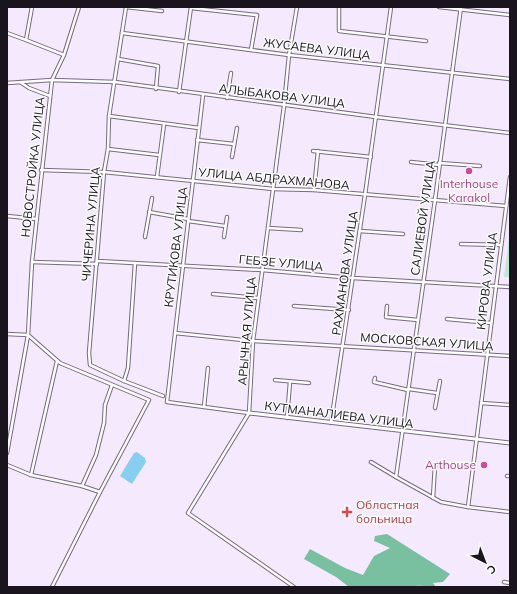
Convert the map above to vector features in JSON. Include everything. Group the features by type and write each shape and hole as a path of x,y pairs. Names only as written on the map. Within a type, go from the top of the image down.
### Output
{"street":[{"path":"26,40 32,7"},
{"name":"НОВОСТРОЙКА УЛИЦА","path":"7,453 28,335 32,262 52,80 64,55 79,7"},
{"path":"126,7 162,11"},
{"name":"ЧИЧЕРИНА УЛИЦА","path":"126,7 109,116 108,149 104,172 89,353 90,365 124,381 163,396"},
{"path":"179,92 191,7 257,15 251,50"},
{"name":"АРЫЧНАЯ УЛИЦА","path":"294,587 188,513 249,413 253,341 258,298 284,106 289,55 297,7"},
{"path":"340,7 339,31 426,41"},
{"name":"РАХМАНОВА УЛИЦА","path":"331,423 354,278 391,7"},
{"path":"439,7 460,8 510,15"},
{"name":"САЛИЕВОЙ УЛИЦА","path":"396,477 460,8"},
{"name":"ЖУСАЕВА УЛИЦА","path":"122,32 289,55 510,79"},
{"path":"7,33 64,55"},
{"path":"118,59 158,66 156,89"},
{"path":"227,98 231,73"},
{"path":"7,79 9,83"},
{"name":"АЛЫБАКОВА УЛИЦА","path":"9,83 52,80 115,82 284,106 510,133"},
{"path":"20,82 29,88 50,96"},
{"name":"КРУТИКОВА УЛИЦА","path":"166,402 203,95"},
{"path":"109,116 199,128"},
{"path":"157,177 164,124"},
{"path":"232,157 237,128"},
{"path":"197,140 234,144"},
{"path":"108,149 159,156"},
{"path":"313,151 371,157"},
{"path":"314,190 318,152"},
{"path":"411,162 480,166"},
{"name":"УЛИЦА АБДРАХМАНОВА","path":"41,170 104,172 273,189 314,190 506,206"},
{"name":"КИРОВА УЛИЦА","path":"468,507 480,403 510,177"},
{"path":"145,237 152,198"},
{"path":"149,212 225,226"},
{"path":"7,216 37,219"},
{"path":"224,237 227,217"},
{"path":"268,228 301,230"},
{"path":"360,231 402,234"},
{"path":"461,244 501,245"},
{"name":"ГЕБЗЕ УЛИЦА","path":"32,262 183,265 354,278 510,287"},
{"path":"124,381 128,368 135,263"},
{"path":"212,294 258,298"},
{"path":"294,306 348,310"},
{"path":"387,306 386,317 418,320"},
{"path":"448,319 491,323"},
{"name":"МОСКОВСКАЯ УЛИЦА","path":"175,333 253,341 343,345 414,351 510,356"},
{"path":"7,334 28,335 57,361 149,400 52,587"},
{"path":"31,475 57,361"},
{"path":"204,407 208,368"},
{"path":"375,378 374,382 408,390 437,393"},
{"path":"275,380 309,383"},
{"path":"435,408 440,381"},
{"path":"287,418 290,382"},
{"path":"82,486 96,456 104,423 105,405 112,385"},
{"name":"КУТМАНАЛИЕВА УЛИЦА","path":"166,402 287,418 510,443"},
{"path":"480,403 510,405"},
{"path":"371,462 441,502 510,512"},
{"path":"7,464 31,475 82,486 100,492"},
{"path":"433,498 435,465"},
{"path":"504,582 510,583"}],"green space":[{"path":"510,231 510,277 504,277"},
{"path":"387,534 450,574 443,582 433,583 436,587 349,587 336,577 304,559 310,549 345,568 363,575 374,556 390,548 374,541 375,536"}],"water":[{"path":"137,452 145,458 146,462 132,484 120,476 134,453"}],"place":[{"name":"Interhouse Karakol","path":"469,171"},
{"name":"Arthouse","path":"484,465"},
{"name":"Областная больница","path":"347,512"}]}
